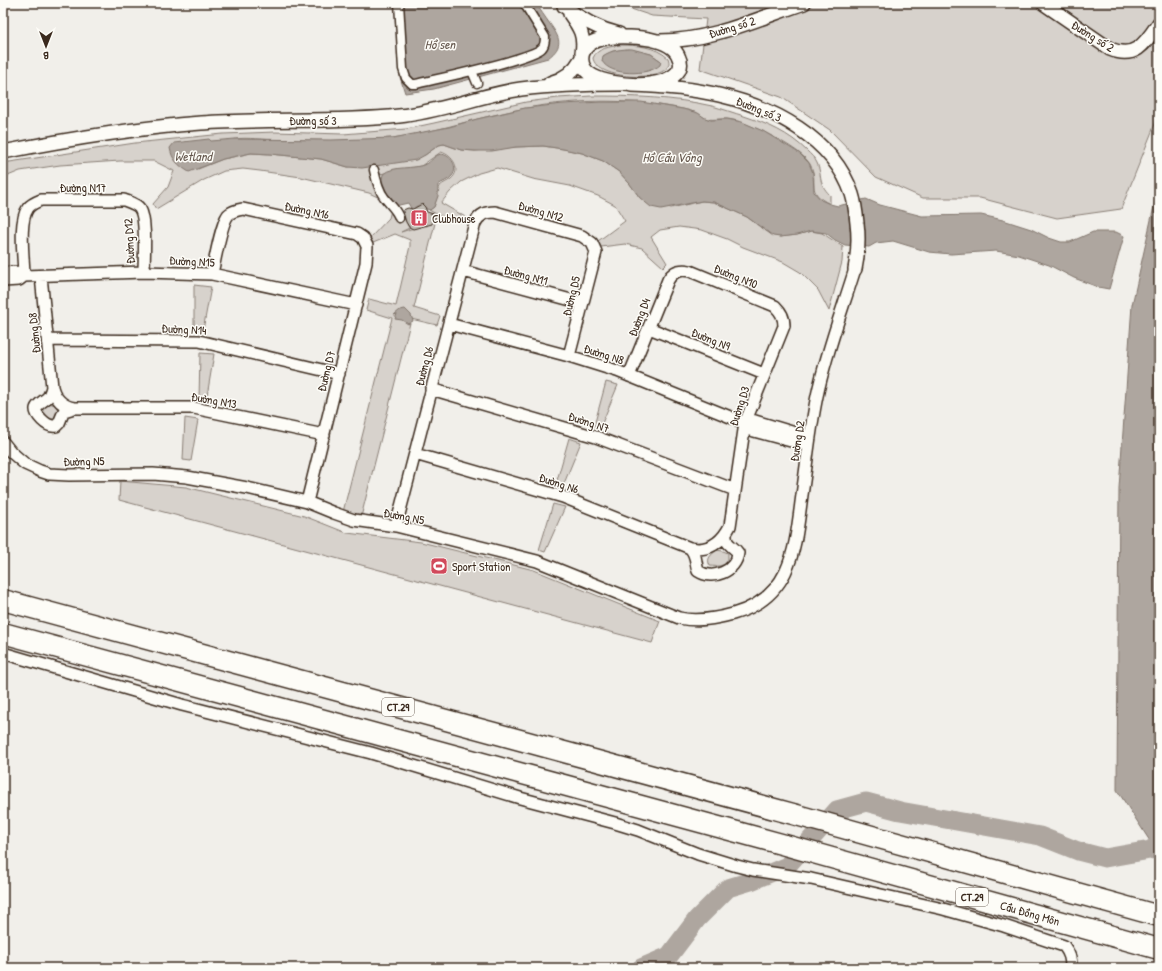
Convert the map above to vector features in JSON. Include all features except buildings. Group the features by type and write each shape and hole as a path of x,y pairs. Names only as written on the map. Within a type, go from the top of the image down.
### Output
{"highway":[{"name":"CT.29","path":"3,600 793,814 1159,916"},
{"name":"Cầu Đồng Môn","path":"3,634 785,845 1159,949"}],"street":[{"path":"399,3 403,69 406,78 412,84 472,71 530,55 542,49 545,42 545,36 524,3"},
{"name":"Đường số 2","path":"658,41 698,38 755,21 804,3"},
{"name":"Đường số 2","path":"1043,3 1110,49 1123,52 1131,52 1140,48 1159,23"},
{"path":"563,4 582,33 584,40 582,56 583,66 593,76 603,80 626,84 652,83 669,79 680,69 680,65"},
{"path":"563,4 574,15 592,25 626,36 658,41 668,46 679,56 683,74 689,81 700,88 720,95"},
{"path":"521,90 560,80 574,70 586,47 593,42 603,38 626,36"},
{"path":"472,71 477,83"},
{"name":"Đường số 3","path":"3,152 119,131 201,123 261,120 359,120 401,116 521,90 580,85 626,84 691,89 748,103 782,117 802,131 838,165 852,194 855,207 858,234 858,254 855,269"},
{"path":"374,170 380,190 385,199 398,213 400,218"},
{"name":"Đường N17","path":"24,276 24,217 28,208 35,202 41,200 124,200 140,208"},
{"name":"Đường D12","path":"140,208 144,218 144,272"},
{"name":"Đường N16","path":"212,274 225,222 229,214 236,210 243,209 357,234 363,238 367,246"},
{"name":"Đường N12","path":"481,216 487,212 495,212 582,236 592,243"},
{"name":"Đường D6","path":"396,526 475,223 481,216"},
{"name":"Đường D5","path":"569,356 596,252 592,243"},
{"name":"Đường D7","path":"307,502 356,305 367,258 367,246"},
{"name":"Đường D2","path":"753,606 776,587 784,576 789,564 797,536 809,441 817,396 825,362 855,269"},
{"name":"Đường N11","path":"462,271 582,303"},
{"name":"Đường N10","path":"677,271 690,271 775,306 781,314"},
{"name":"Đường D4","path":"629,376 668,280 671,275 677,271"},
{"name":"Đường N15","path":"3,273 19,272 24,276"},
{"name":"Đường N15","path":"3,281 21,279 24,276 144,272 212,274 356,305"},
{"name":"Đường D8","path":"41,276 52,387"},
{"name":"Đường D3","path":"726,533 732,516 745,423 784,326 784,319 781,314"},
{"name":"Đường N8","path":"449,324 569,356 617,371 745,423 748,428 754,431 802,444 806,444 809,441"},
{"name":"Đường N9","path":"649,328 764,374"},
{"name":"Đường N14","path":"48,340 199,341 339,374"},
{"path":"52,387 49,395 40,402 37,407 37,412 42,420 50,426 56,426 61,421 64,411 74,408"},
{"name":"Đường N13","path":"52,387 55,396 59,401 74,408 194,408 324,435"},
{"name":"Đường N7","path":"431,389 596,437 735,490"},
{"name":"Đường N5","path":"3,442 18,459 40,472 58,475 153,474 186,477 247,488 307,502 354,520 396,526 537,561 679,618 690,620 720,618 753,606"},
{"name":"Đường N6","path":"415,454 563,497 690,548 701,550 708,548 718,542 726,533"},
{"path":"690,548 696,557 698,571 704,575 712,576 720,573 734,565 737,560 738,553 735,548 728,544 726,533"},
{"path":"3,653 182,705 370,753 520,798 615,823 638,830 698,854 753,870 812,879 943,909 1060,944 1069,953 1071,968"}],"shaded area":[{"path":"628,3 1159,3 1159,114 1121,209 1057,218 980,198 923,198 876,177 830,130 781,97 700,69 706,19 652,16 625,7"},
{"path":"620,45 639,46 657,51 668,58 668,66 661,72 650,75 636,76 608,72 598,66 593,58 598,52 604,48","holes":["628,49 651,54 661,61 639,72 617,70 603,56 613,51"]},
{"path":"591,96 652,98 697,103 712,106 770,126 793,139 815,159 819,168 823,186 830,195 830,204 817,195 815,191 814,176 810,164 798,152 789,146 750,126 734,120 708,119 697,113 647,103 607,101 547,105 507,112 422,133 392,138 364,140 236,139 198,169 223,159 251,153 321,159 348,167 425,155 439,145 444,144 461,150 475,151 543,146 582,153 603,161 619,172 640,198 671,208 702,201 714,202 747,217 764,230 780,237 797,235 811,231 822,233 843,247 842,262 829,311 818,290 800,272 783,262 702,230 679,227 660,230 651,237 667,263 663,267 642,248 625,244 601,247 598,241 625,221 615,205 598,196 570,186 533,179 497,168 479,173 461,182 441,203 467,218 465,223 438,215 429,210 434,207 440,186 451,179 456,171 455,163 449,156 441,152 421,166 380,174 390,201 400,210 409,228 401,232 417,227 417,223 427,226 437,215 414,308 440,316 437,325 411,319 360,521 342,516 392,318 366,310 369,299 396,306 410,246 410,240 395,234 373,243 370,238 389,218 391,210 382,199 369,193 301,177 243,169 224,171 204,180 156,209 153,204 168,187 174,171 154,161 120,161 60,165 20,171 3,178 3,163 135,143 223,134 275,132 343,134 406,129 526,102"},
{"path":"194,285 211,287 203,330 194,329"},
{"path":"200,353 214,354 206,402 199,400"},
{"path":"606,382 618,385 600,428 594,426"},
{"path":"49,403 55,405 58,410 56,416 52,419 45,416 42,409"},
{"path":"185,418 198,420 191,461 183,460"},
{"path":"569,438 581,442 563,486 556,484"},
{"name":"Sport Station","path":"120,481 186,487 304,516 347,533 421,542 534,570 660,621 652,643 119,500"},
{"path":"553,504 565,507 545,552 539,550"},
{"path":"717,550 728,553 728,561 720,566 710,566 709,559"}],"water":[{"name":"Hồ sen","path":"396,3 536,3 556,34 559,42 558,46 553,54 548,58 434,89 405,93 400,77"},
{"path":"632,49 651,54 661,61 660,65 647,71 630,73 613,70 606,66 602,61 603,56 610,52"},
{"name":"Hồ Cầu Vồng","path":"602,102 641,102 683,109 698,113 711,120 727,119 742,122 763,131 799,153 809,163 813,173 814,192 821,200 830,204 838,206 866,199 880,205 922,216 981,215 1031,229 1061,242 1070,242 1093,232 1116,232 1124,236 1109,289 1098,287 1074,278 1049,265 1019,255 996,251 951,254 929,252 893,241 876,243 869,247 845,245 826,233 811,231 797,235 780,237 773,236 747,217 714,202 702,201 661,209 651,207 640,198 619,172 603,161 582,153 563,149 543,146 516,147 492,151 475,151 461,150 444,144 439,145 416,160 362,168 348,167 321,159 251,153 223,159 189,172 176,162 172,156 170,148 174,143 209,139 211,141 235,139 331,140 393,138 449,127 525,108"},
{"path":"441,154 451,159 455,169 451,177 438,185 438,196 434,207 430,210 417,206 412,210 408,203 395,206 392,200 387,198 381,184 383,174 393,169 421,166"},
{"path":"1159,184 1159,855 1117,790 1119,488 1132,305"},
{"path":"405,309 411,315 413,321 408,324 402,320 395,319 397,314 394,315 400,310"}],"waterway":[{"path":"641,968 669,956 697,919 728,888 751,881 787,866 837,810 866,802 900,811 1040,836 1078,851 1105,858 1150,850 1159,845"}],"place":[{"name":"Clubhouse","path":"419,218"},
{"name":"Sport Station","path":"439,566"}],"water label":[{"name":"Wetland","path":"193,156"}]}
